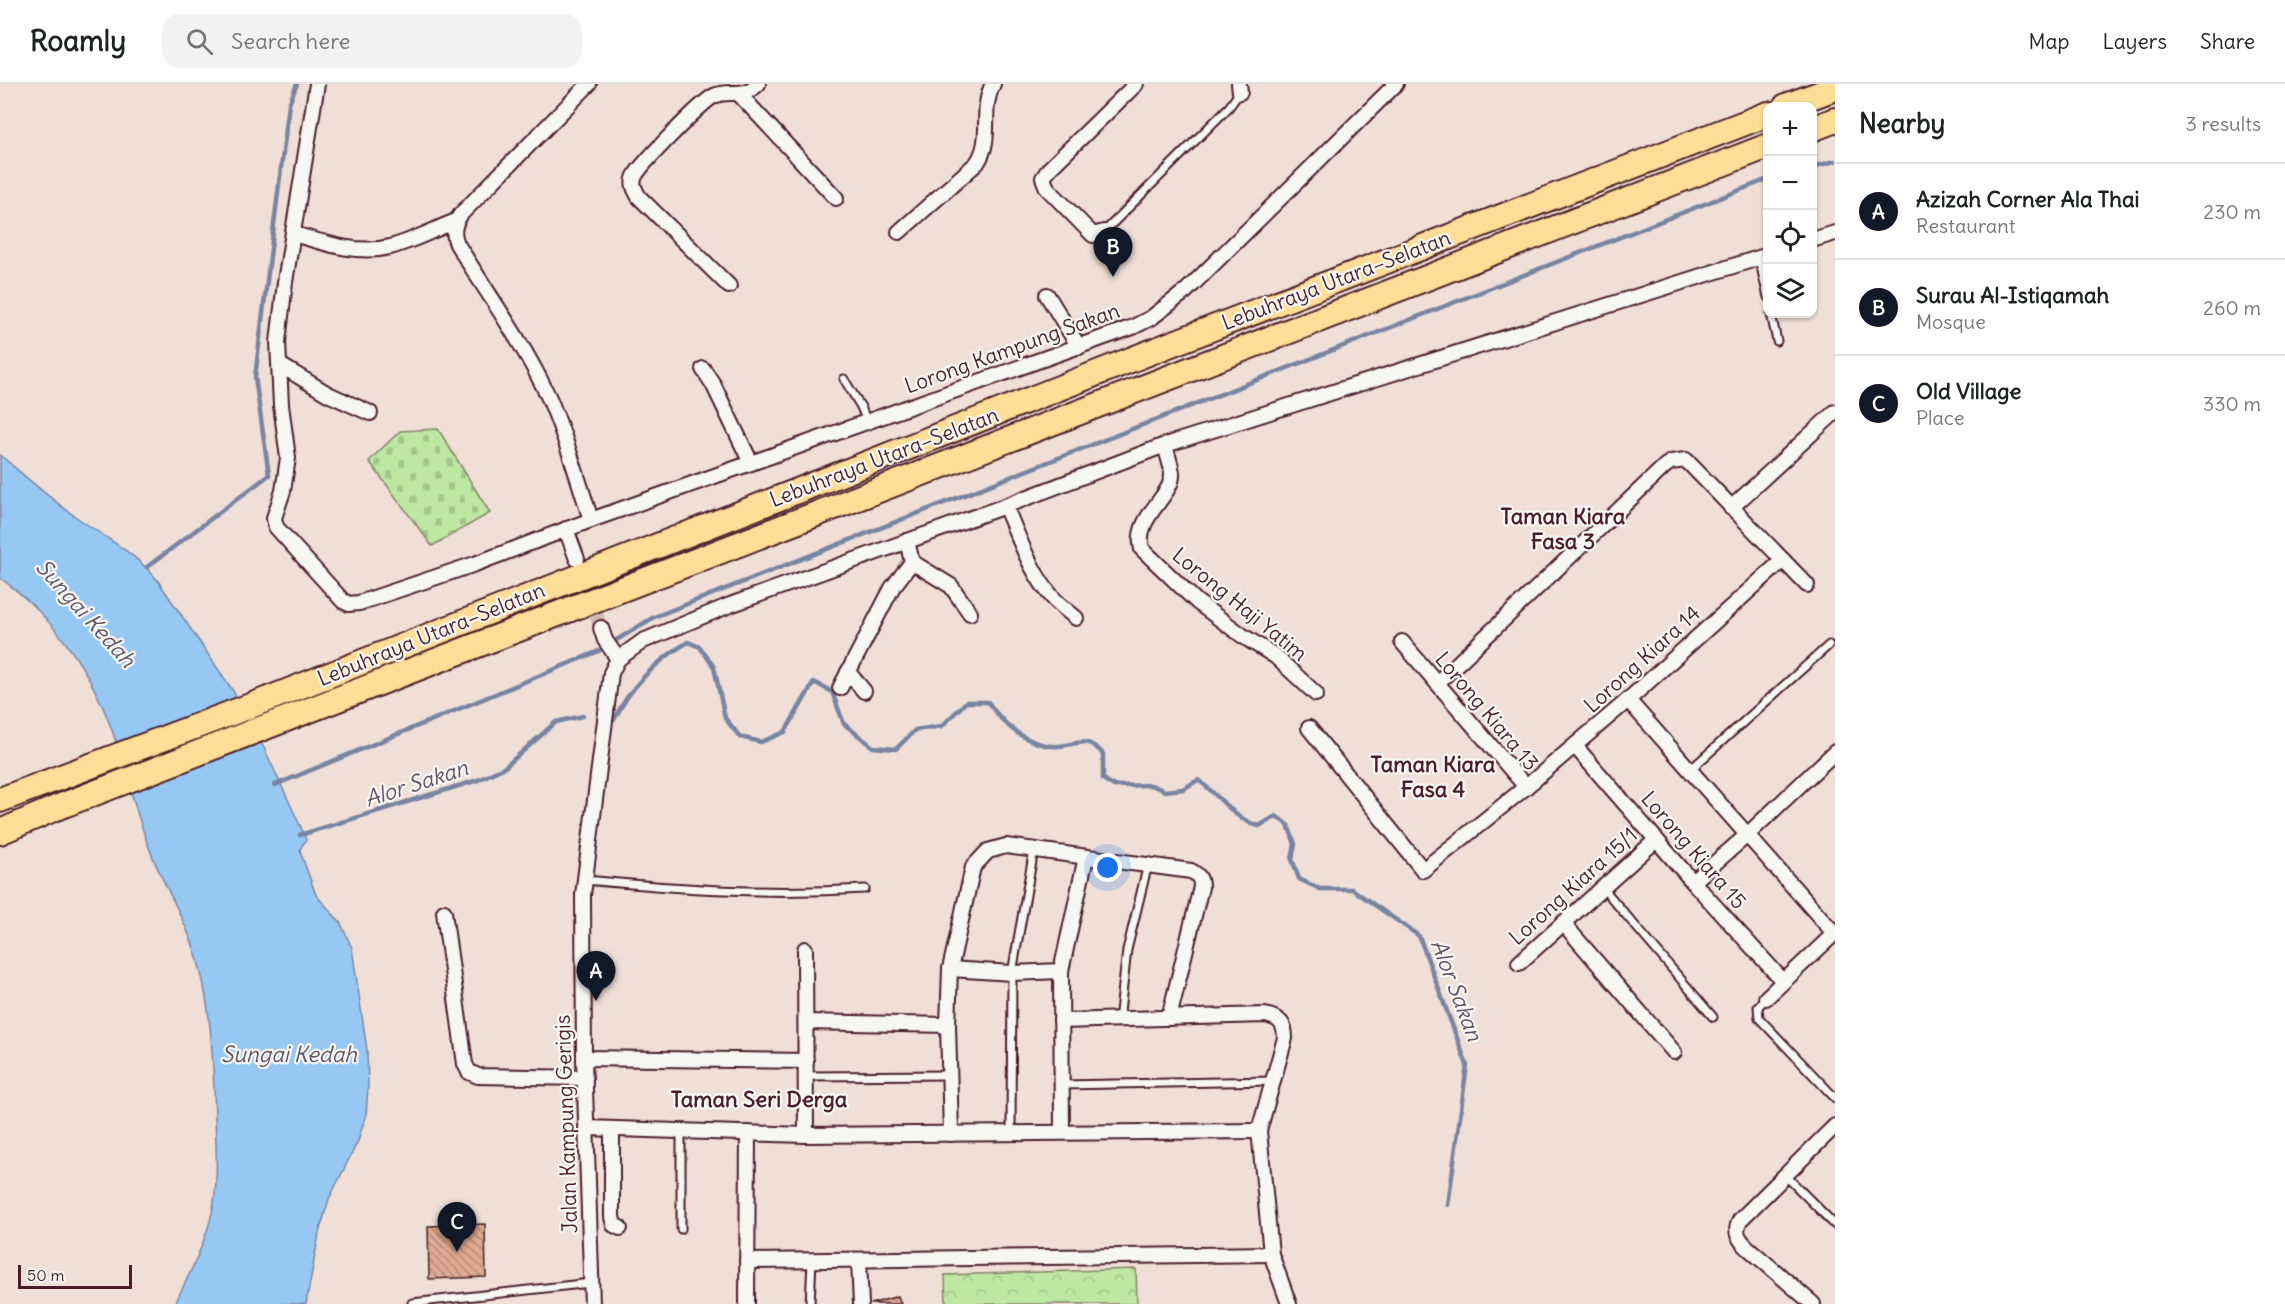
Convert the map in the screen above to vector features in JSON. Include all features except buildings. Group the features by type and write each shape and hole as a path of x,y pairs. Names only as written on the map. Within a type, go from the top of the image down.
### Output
{"highway":[{"path":"1797,102 1835,88"},
{"name":"Lebuhraya Utara–Selatan","path":"0,800 248,707 1177,341 1763,116"},
{"path":"1817,127 1835,120"},
{"name":"Lebuhraya Utara–Selatan","path":"0,832 56,808 1763,148"}],"street":[{"path":"317,84 278,342 279,365 328,394 370,413"},
{"path":"294,234 346,248 368,249 389,247 456,221 589,84"},
{"path":"729,286 639,197 633,182 640,168 705,102 720,94 746,93 758,84"},
{"path":"899,232 977,163 984,153 985,107 993,84"},
{"path":"1104,232 1093,235 1047,188 1043,178 1049,169 1136,84"},
{"name":"Lorong Kampung Sakan","path":"279,365 281,405 288,458 283,491 274,518 276,527 343,601 349,604 359,603 476,564 566,529 1133,327 1167,307 1234,246 1396,84"},
{"path":"738,94 836,198"},
{"path":"456,221 454,236 457,244 530,362 548,396 562,429 591,520"},
{"path":"1817,238 1835,233"},
{"path":"601,628 605,640 618,658 643,641 730,605 1005,506 1165,445 1763,256"},
{"path":"1047,295 1079,347"},
{"path":"703,369 713,384 751,463"},
{"path":"1731,508 1833,419"},
{"name":"Lorong Haji Yatim","path":"1165,445 1172,474 1169,485 1142,529 1140,541 1142,549 1197,602 1275,656 1317,694"},
{"path":"1437,683 1671,462 1686,460 1807,585"},
{"path":"1005,506 1026,554 1041,581 1054,598 1076,618"},
{"path":"566,529 577,559"},
{"path":"907,541 912,562 951,586 970,613"},
{"name":"Lorong Kiara 14","path":"1526,786 1628,700 1783,560"},
{"path":"840,688 892,588 912,562"},
{"name":"Lorong Kiara 13","path":"1309,728 1423,870 1526,786 1402,642"},
{"name":"Jalan Kampung Gerigis","path":"592,1304 582,944 585,880 611,673 618,658"},
{"path":"848,672 864,691"},
{"path":"1628,700 1746,836 1835,933 1766,998"},
{"name":"Lorong Kiara 15","path":"1575,746 1783,981"},
{"path":"1693,882 1746,836 1835,752"},
{"name":"Lorong Kiara 15/1","path":"1518,963 1656,840"},
{"path":"951,1134 948,1025 950,969 974,867 988,851 1006,846 1148,864 1191,871 1201,879 1169,1018"},
{"path":"1062,1132 1061,971 1086,857"},
{"path":"444,912 465,1064 469,1072 478,1076 585,1078"},
{"path":"1563,923 1674,1052"},
{"path":"805,949 806,1136"},
{"path":"950,969 1012,972 1061,971"},
{"path":"1061,1021 1265,1016 1275,1017 1285,1027 1285,1038 1259,1131 1270,1254 1289,1304"},
{"path":"806,1022 948,1025"},
{"path":"584,1058 806,1061"},
{"path":"586,1128 806,1136 1259,1131"},
{"path":"612,1129 612,1217 614,1225 620,1228"},
{"path":"1813,1304 1738,1238 1737,1227 1740,1220 1785,1175 1834,1130"},
{"path":"747,1304 748,1133"},
{"path":"747,1261 1270,1254"},
{"path":"859,1261 861,1304"}],"lane":[{"path":"1104,232 1228,107 1240,88"},
{"path":"1772,318 1777,341"},
{"path":"844,379 867,422"},
{"path":"1690,770 1829,645"},
{"path":"1011,1132 1012,972 1034,850"},
{"path":"1119,1021 1127,950 1148,864"},
{"path":"585,880 744,892 802,893 865,889"},
{"path":"1603,888 1713,1017"},
{"path":"1766,998 1758,1007 1759,1018 1835,1098"},
{"path":"806,1076 950,1075"},
{"path":"1062,1085 1274,1081"},
{"path":"681,1130 681,1229"},
{"path":"1785,1175 1835,1225"},
{"path":"810,1304 812,1260"},
{"path":"412,1303 591,1283"}],"green space":[{"path":"438,429 490,513 432,546 369,461 400,431"},
{"path":"1136,1269 1137,1304 946,1304 945,1275"}],"water":[{"name":"Sungai Kedah","path":"0,455 58,504 131,555 158,581 233,691 264,748 304,834 306,840 300,849 316,895 340,922 352,948 367,1050 366,1115 358,1141 329,1199 319,1233 306,1304 175,1304 203,1241 212,1215 215,1191 216,1149 212,1055 209,1014 201,974 186,927 150,850 113,733 94,688 54,628 19,593 0,578"}],"waterway":[{"path":"147,567 269,475 255,377 289,104 297,84"},
{"path":"1817,166 1835,161"},
{"path":"615,641 654,617 1763,181"},
{"name":"Alor Sakan","path":"614,720 620,708 645,676 688,642 700,647 714,667 725,718 740,737 761,742 785,732 814,682 832,692 844,724 873,747 896,749 915,730 942,726 966,702 988,702 1007,725 1032,741 1052,746 1084,742 1096,747 1103,754 1103,779 1114,786 1151,785 1165,791 1183,789 1198,780 1250,823 1259,826 1276,816 1288,825 1295,844 1292,859 1299,879 1320,889 1352,889 1419,936 1467,1065 1448,1205"},
{"path":"275,785 599,651"},
{"name":"Alor Sakan","path":"300,835 478,780 505,767 556,722 583,716"}],"tunnel":[{"path":"580,570 601,628"}],"place":[{"name":"Surau Al-Istiqamah","path":"1113,277"},
{"name":"Azizah Corner Ala Thai","path":"596,1001"},
{"name":"Old Village","path":"457,1252"}],"district":[{"name":"Taman Kiara Fasa 3","path":"1563,528"},
{"name":"Taman Kiara Fasa 4","path":"1433,776"},
{"name":"Taman Seri Derga","path":"759,1099"}]}
